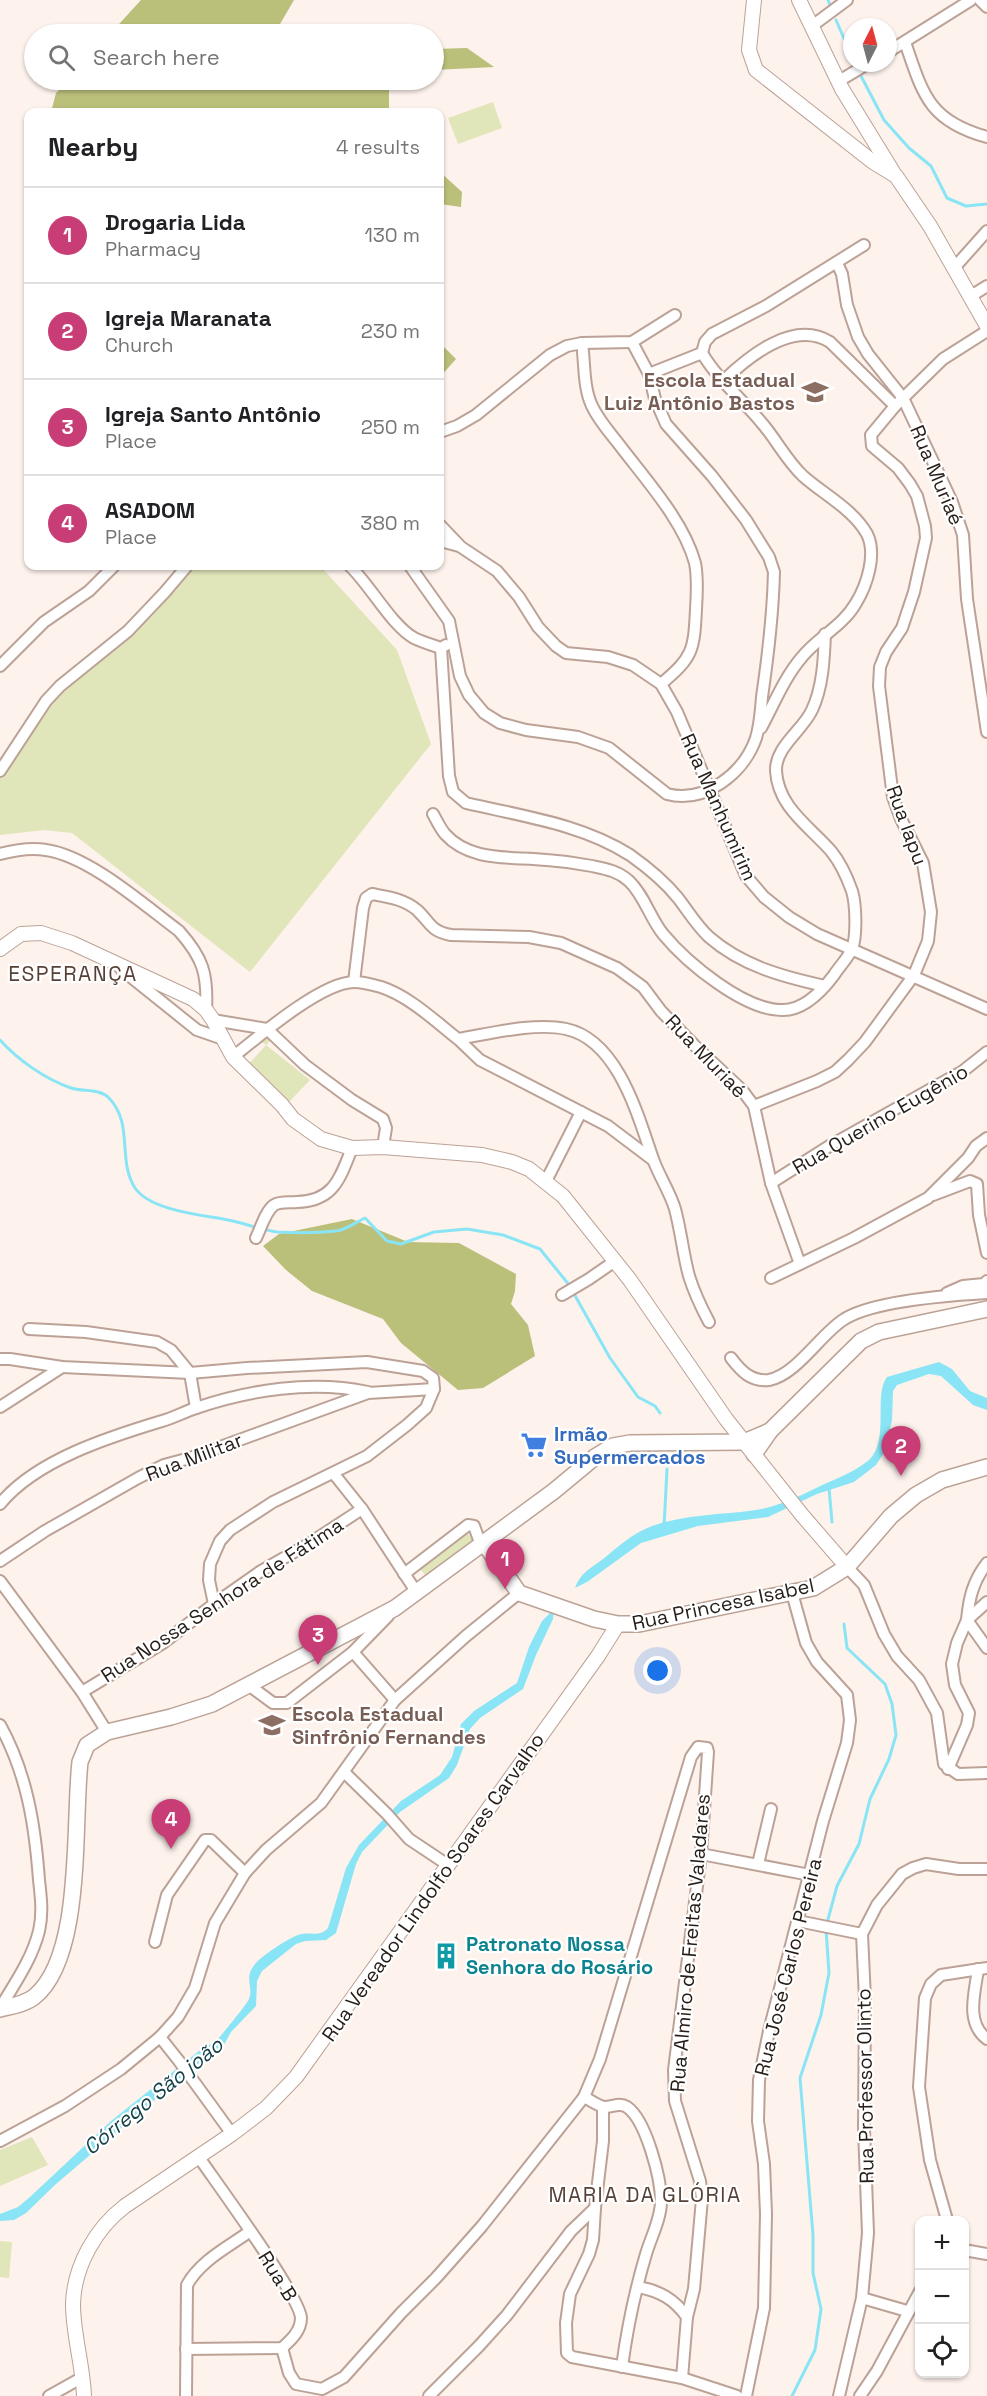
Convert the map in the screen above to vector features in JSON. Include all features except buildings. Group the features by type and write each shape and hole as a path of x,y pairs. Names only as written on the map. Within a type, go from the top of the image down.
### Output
{"main road":[{"path":"0,2009 33,1998 49,1978 59,1960 71,1902 80,1762 87,1746 107,1732 171,1717 212,1704 395,1608 554,1491 595,1457 613,1446 630,1443 749,1448 770,1431 861,1341 879,1332 987,1309"},
{"name":"Rua Princesa Isabel","path":"519,1593 575,1613 618,1624 639,1624 813,1588 844,1565 891,1516 916,1495 942,1480 987,1467"},
{"path":"484,1543 519,1593"}],"street":[{"path":"754,0 749,50 756,70 873,162 896,176"},
{"path":"799,0 868,134 930,226 987,328 943,359 899,402"},
{"path":"812,26 847,0"},
{"path":"897,47 971,0"},
{"path":"980,0 987,7"},
{"path":"905,42 918,79 931,104 944,119 962,130 987,137"},
{"path":"839,81 854,72"},
{"path":"954,268 987,231"},
{"path":"413,570 449,621 460,676 469,695 484,713 500,723 526,730 578,737 601,745 623,758 667,794 677,797 709,792 739,767 750,752 789,674 802,656 825,634 841,623 857,602 870,565 871,549 867,535 850,514 802,475 759,418 723,381 702,353 702,347 712,334 766,306 864,245"},
{"path":"837,263 842,274 847,305 858,337 899,402"},
{"path":"971,296 987,286"},
{"path":"444,431 476,415 549,355 567,346 582,343 632,342 675,315"},
{"path":"723,381 760,350 786,339 805,335 817,336 830,342 899,402"},
{"path":"632,342 649,374 655,399 666,424 712,476 746,520 769,557 774,572 766,674 757,736"},
{"path":"444,529 461,547 497,572 519,597 538,627 556,646 566,652 608,657 633,665 661,684 690,655 696,616 695,565 688,545 676,523 591,405 585,379 582,343"},
{"path":"649,374 702,353"},
{"name":"Rua Iapu","path":"754,1106 835,1071 865,1042 914,975 928,941 931,912 923,863 901,819 893,797 879,686 880,667 908,614 926,538 922,513 910,484 898,468 870,442 871,435 899,402"},
{"name":"Rua Muriaé","path":"899,402 952,502 963,535 967,599 985,704 987,732"},
{"path":"444,542 461,547"},
{"path":"0,666 44,622 89,591 110,570"},
{"path":"0,771 46,701 60,686 128,631 184,570"},
{"path":"354,570 371,588 399,626 413,638 441,648 454,641"},
{"path":"433,814 445,834 464,848 480,854 499,858 547,860 585,865 613,871 623,876 634,886 663,934 698,969 748,1000 768,1008 785,1010 800,1006 825,986 852,949 856,910 853,892 844,872 832,852 797,819 782,793 776,773 778,756 812,710 821,675 825,634"},
{"path":"441,648 449,776 457,798 466,803 597,837 617,847 657,876 677,897 698,925 720,946 744,961 775,974 825,986"},
{"name":"Rua Manhumirim","path":"661,684 677,712 709,792 747,876 764,897 789,917 817,934 987,1009"},
{"path":"0,854 18,849 46,850 67,856 94,869 179,931 190,943 207,980 209,1015 223,1040 234,1057 306,1131 321,1139 352,1148 383,1147 482,1155 512,1162 546,1181 563,1196 615,1261 749,1448 802,1515 864,1585 880,1626 897,1656 919,1680 937,1713 944,1764 948,1769 958,1773 987,1773"},
{"name":"Rua Muriaé","path":"354,982 363,908 366,898 372,894 392,897 406,903 417,910 433,930 439,933 529,937 561,943 617,968 643,987 662,1011 742,1090 754,1106 771,1183 800,1264"},
{"path":"0,949 21,934 41,933 72,943 174,989 209,1015 267,1029 305,1065 352,1100 383,1119 386,1128 383,1147"},
{"path":"113,962 198,1030 223,1040"},
{"path":"234,1057 267,1029 330,989 354,982 382,987 407,1001 458,1039 480,1060 608,1126 654,1160"},
{"path":"458,1039 536,1028 566,1029 583,1035 602,1052 617,1070 633,1102 674,1206 689,1275 709,1322"},
{"name":"Rua Querino Eugênio","path":"771,1183 831,1145 963,1071 987,1052"},
{"path":"546,1181 581,1112"},
{"path":"928,1198 968,1158 976,1146 987,1138"},
{"path":"257,1235 269,1210 276,1204 310,1202 320,1199 339,1180 352,1148"},
{"path":"771,1278 854,1238 928,1198 973,1181 977,1184 983,1214 987,1253"},
{"path":"565,1293 589,1280 615,1261"},
{"path":"935,1298 963,1286 984,1284 987,1281"},
{"path":"731,1358 742,1372 753,1378 768,1380 780,1376 843,1320 854,1314 889,1305 987,1293"},
{"path":"29,1329 86,1332 157,1342 171,1350 190,1373 196,1408"},
{"path":"0,1352 5,1359 62,1366 190,1373 367,1362 429,1374 435,1382 426,1408 407,1425 367,1456 273,1502 230,1530 220,1540 210,1564 214,1604"},
{"path":"0,1407 62,1366"},
{"path":"0,1504 29,1478 52,1462 129,1431 196,1408 257,1392 300,1388 342,1386 368,1392 434,1389"},
{"name":"Rua Militar","path":"0,1561 45,1531 164,1465 190,1458 368,1392"},
{"path":"334,1474 362,1509 417,1593"},
{"name":"Rua Nossa Senhora de Fátima","path":"82,1692 163,1643 261,1571 362,1509"},
{"path":"404,1574 468,1526 474,1526 478,1537 484,1543"},
{"path":"948,1769 967,1725 969,1713 952,1676 952,1664 957,1643 967,1620 974,1583 987,1563"},
{"path":"0,1581 4,1596 82,1692 107,1732"},
{"path":"0,2141 65,2106 121,2068 160,2037 178,2017 195,1988 216,1923 245,1873 266,1850 321,1803 395,1700 466,1636 519,1593"},
{"name":"Rua José Carlos Pereira","path":"746,2396 764,2308 766,2214 764,2164 758,2121 759,2080 768,2031 823,1821 847,1743 850,1706 847,1695 817,1662 806,1643 792,1593"},
{"path":"967,1620 987,1602"},
{"path":"250,1686 273,1703 287,1703 353,1652 395,1608"},
{"path":"967,1620 987,1647"},
{"name":"Rua Vereador Lindolfo Soares Carvalho","path":"84,2396 73,2304 76,2280 89,2250 109,2218 232,2134 266,2108 296,2077 598,1656 618,1624"},
{"path":"353,1652 395,1700"},
{"path":"0,1725 17,1757 29,1797 39,1866 42,1911 38,1934 29,1960 0,2009"},
{"name":"Rua Almiro de Freitas Valadares","path":"584,2097 600,2060 691,1757 700,1746 707,1748 701,1854 674,2070 675,2101 700,2181 702,2199 694,2289 687,2317 682,2378"},
{"path":"344,1772 417,1846 448,1865"},
{"path":"758,1864 771,1809"},
{"path":"155,1942 167,1895 205,1840 211,1840 245,1873"},
{"path":"701,1854 810,1875"},
{"path":"798,1921 862,1934 877,1905 902,1874 912,1868 926,1864 959,1869 987,1869"},
{"name":"Rua Professor Olinto","path":"839,2396 861,2298 868,2233 864,2129 866,1999 862,1934"},
{"path":"946,2216 930,2160 919,2087 925,1998 931,1983 941,1975 982,1969 973,2017 975,2026 987,2039"},
{"path":"160,2037 232,2134"},
{"path":"186,2349 282,2348 289,2373 296,2384 322,2390 344,2377 482,2226 584,2097 603,2107 623,2105 636,2116 647,2141 658,2179 661,2200 660,2213 645,2254 626,2331 622,2367"},
{"path":"603,2107 603,2141 593,2240 589,2254 570,2294 565,2345 567,2353 572,2357 682,2378 737,2396"},
{"name":"Rua B","path":"198,2156 289,2290 298,2308 301,2318 298,2331 282,2348"},
{"path":"429,2396 507,2315 571,2231 595,2208"},
{"path":"186,2396 187,2285 193,2274 202,2266 249,2232"},
{"path":"969,2251 987,2254"},
{"path":"638,2287 667,2296 680,2307 687,2317"},
{"path":"861,2298 907,2311"},
{"path":"860,2396 877,2371 915,2299"},
{"path":"49,2396 83,2377"}],"green space":[{"path":"141,0 294,0 280,24 119,24"},
{"path":"467,48 494,67 444,70 444,49"},
{"path":"59,90 389,90 389,108 52,108"},
{"path":"493,102 502,128 458,144 448,118"},
{"path":"444,176 462,192 461,207 444,205"},
{"path":"444,347 456,359 444,372"},
{"path":"191,570 324,570 397,650 431,744 250,972 72,833 44,830 0,835 0,773 27,741 57,692 152,616"},
{"path":"265,1033 272,1039 266,1045 259,1040"},
{"path":"266,1045 310,1080 288,1103 247,1066"},
{"path":"352,1219 408,1242 459,1243 516,1274 515,1291 511,1304 528,1325 535,1356 483,1388 458,1390 401,1343 383,1319 312,1291 286,1270 263,1246 279,1234"},
{"path":"465,1530 476,1544 429,1580 418,1566"},
{"path":"32,2137 48,2165 0,2186 0,2150"},
{"path":"0,2241 12,2242 9,2278 0,2277"}],"water":[{"path":"939,1362 952,1369 970,1391 987,1398 987,1410 973,1405 941,1376 929,1374 897,1385 893,1391 892,1420 885,1451 876,1465 854,1482 817,1494 768,1517 698,1526 641,1543 587,1582 575,1588 586,1571 626,1540 652,1526 678,1519 756,1510 775,1505 802,1495 860,1467 869,1460 879,1441 881,1395 887,1377"},
{"name":"Córrego São joão","path":"554,1609 553,1619 523,1689 480,1718 470,1729 457,1765 449,1778 400,1812 362,1852 356,1864 336,1933 326,1940 296,1944 262,1971 257,1981 256,2006 231,2032 225,2043 56,2184 26,2213 14,2220 0,2221 0,2214 18,2207 30,2197 111,2121 204,2047 217,2040 249,1999 250,1974 259,1960 293,1937 302,1934 318,1934 328,1928 346,1868 359,1845 401,1801 440,1775 452,1757 461,1724 474,1711 517,1683 529,1647 542,1621"}],"waterway":[{"path":"828,0 830,5"},
{"path":"836,20 843,36"},
{"path":"861,76 884,120 909,148 931,166 947,198 966,206 987,204"},
{"path":"0,1040 24,1062 51,1080 71,1088 96,1091 109,1098 117,1108 121,1119 130,1177 135,1188 153,1202 178,1211 234,1221 277,1232 336,1231 365,1218 387,1241 401,1244 434,1232 467,1229 503,1235 540,1249 570,1286"},
{"path":"573,1292 610,1358 638,1397 655,1406 660,1413"},
{"path":"664,1527 667,1469"},
{"path":"829,1488 832,1522"},
{"path":"827,1923 837,1886 859,1844 870,1799 889,1759 896,1735 892,1704 885,1684 847,1648 844,1624"},
{"path":"792,2396 815,2350 821,2309 813,2273 813,2235 800,2078 821,2015 829,1973 826,1929"}],"place":[{"name":"Escola Estadual Luiz Antônio Bastos","path":"815,392"},
{"name":"Irmão Supermercados","path":"534,1445"},
{"name":"Igreja Maranata","path":"901,1476"},
{"name":"Drogaria Lida","path":"505,1589"},
{"name":"Igreja Santo Antônio","path":"318,1665"},
{"name":"Escola Estadual Sinfrônio Fernandes","path":"272,1725"},
{"name":"ASADOM","path":"171,1849"},
{"name":"Patronato Nossa Senhora do Rosário","path":"446,1956"}],"district":[{"name":"ESPERANÇA","path":"73,973"},
{"name":"MARIA DA GLÓRIA","path":"645,2194"}]}
